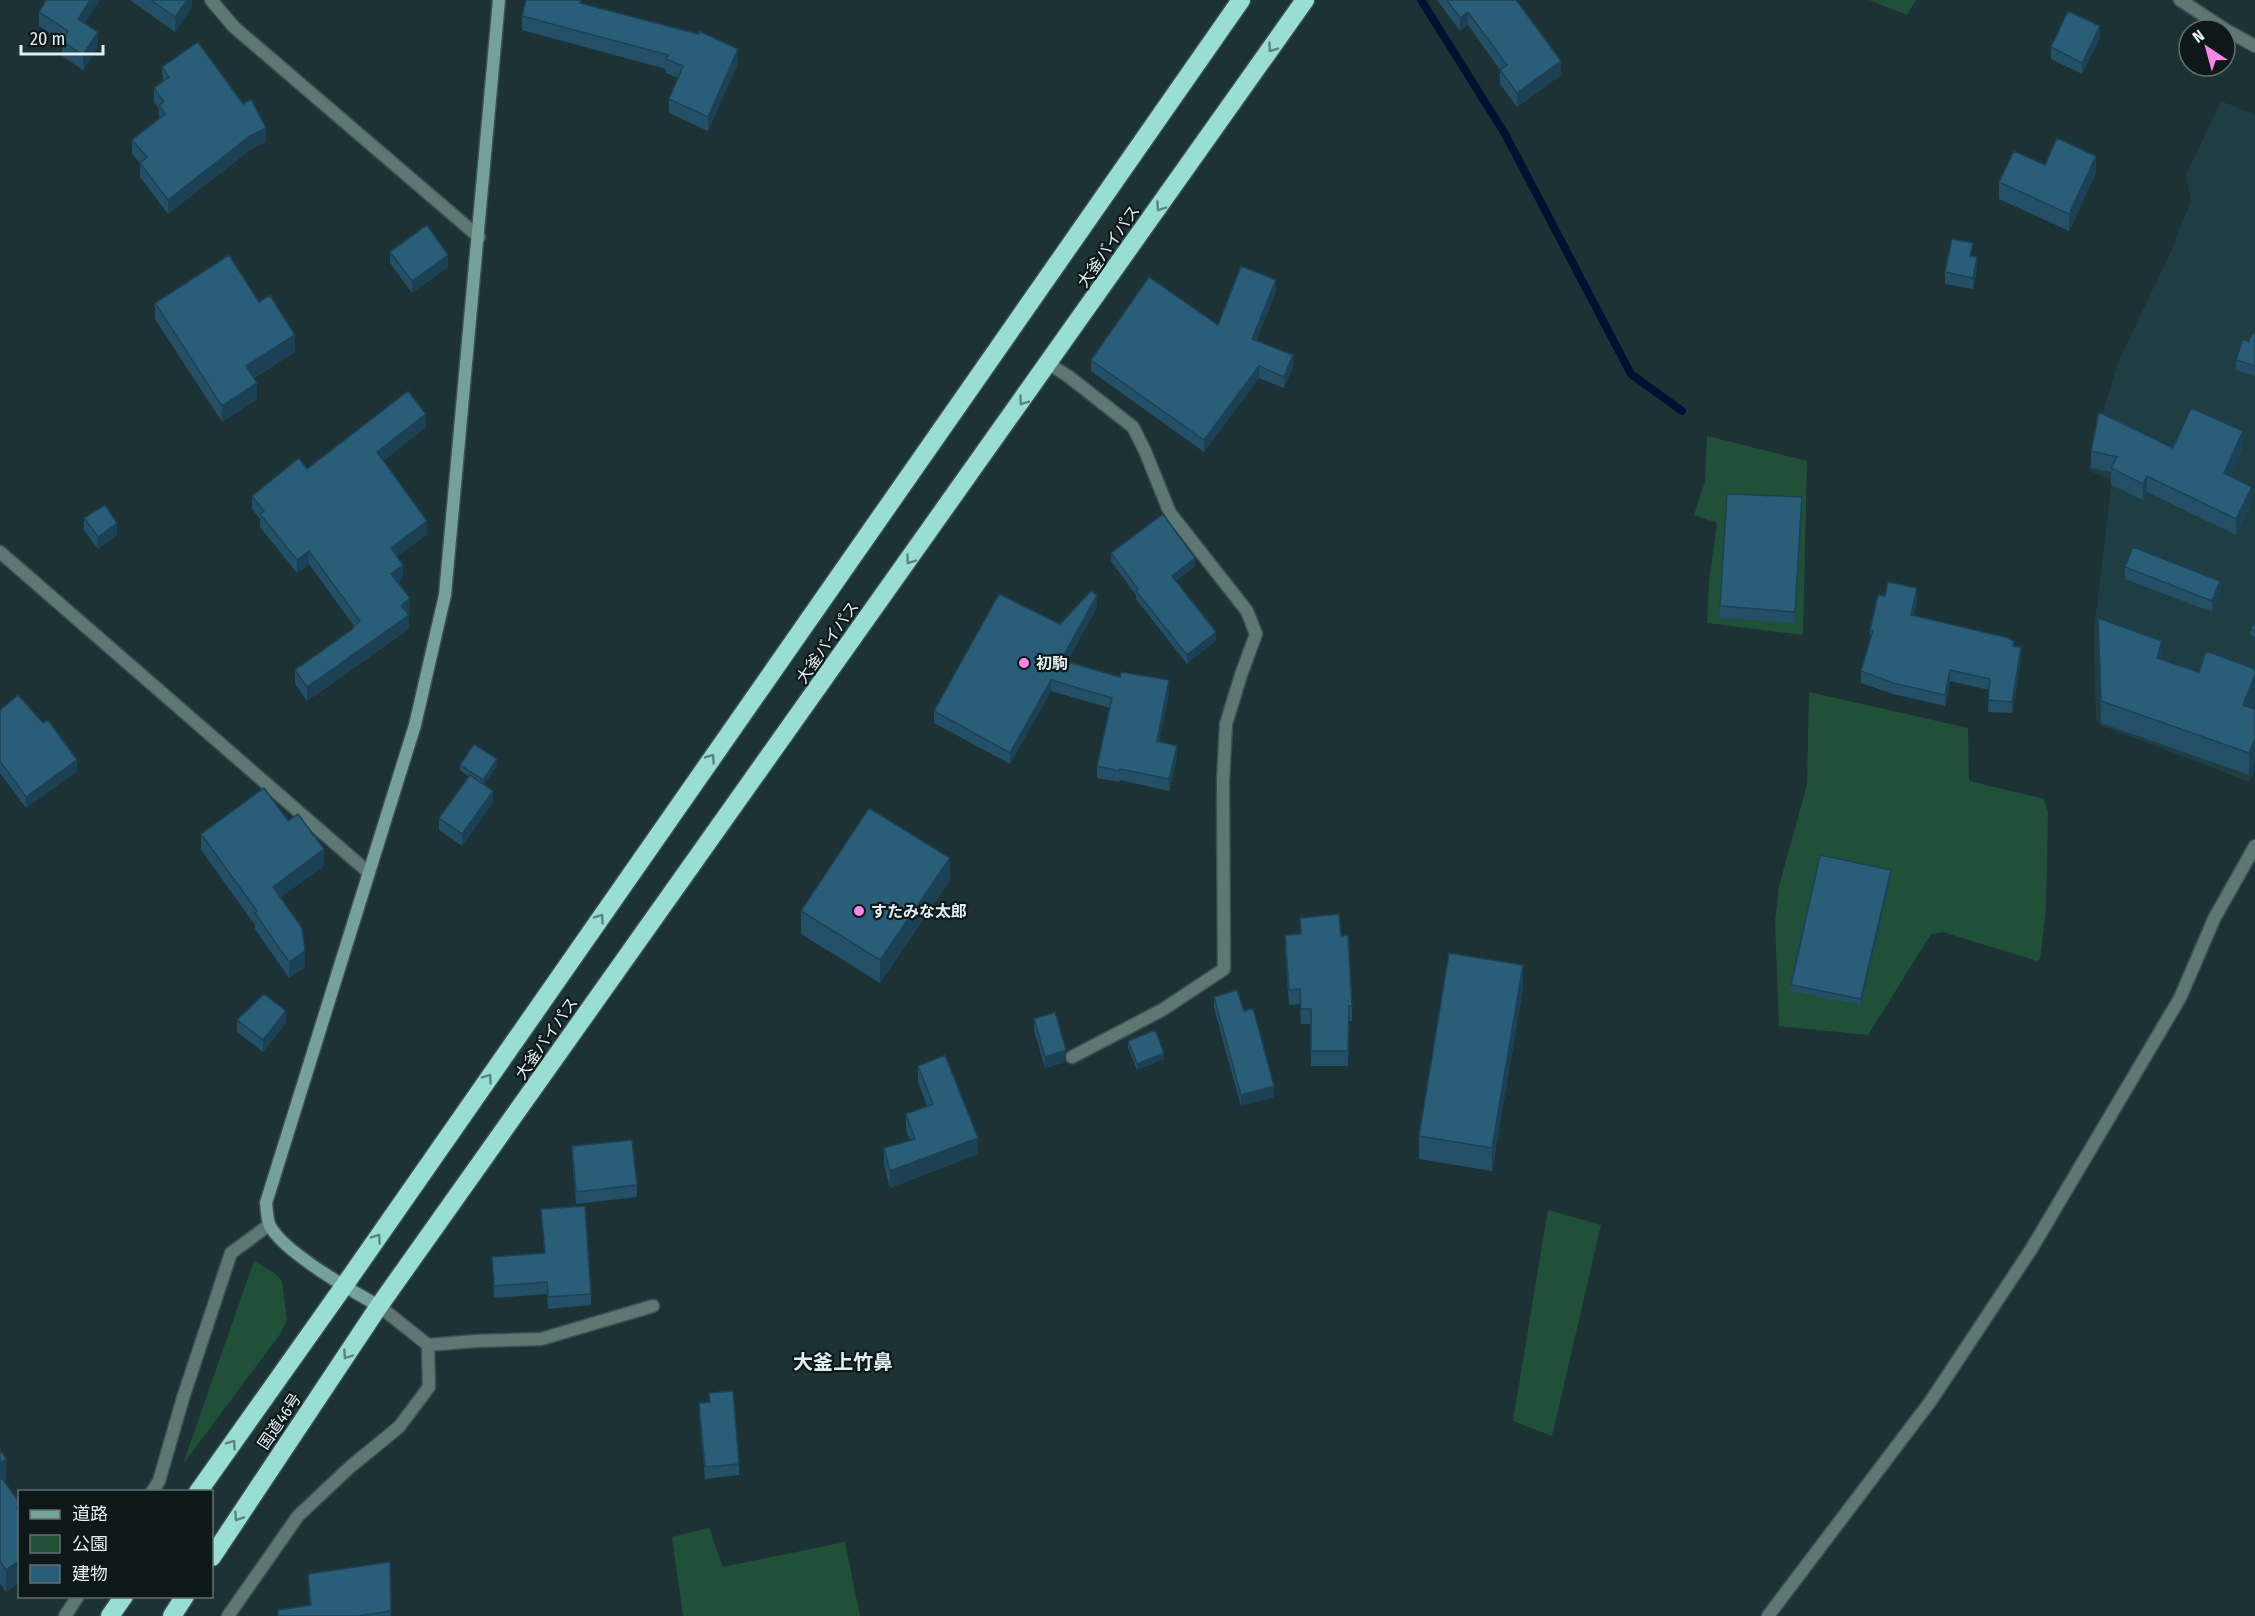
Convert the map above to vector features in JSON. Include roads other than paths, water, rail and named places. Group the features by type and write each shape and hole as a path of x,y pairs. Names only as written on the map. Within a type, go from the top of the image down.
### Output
{"highway":[{"name":"大釜バイパス","path":"344,1286 1241,0"},
{"name":"大釜バイパス","path":"379,1306 1305,0"},
{"name":"国道46号","path":"199,1490 344,1286"},
{"name":"国道46号","path":"213,1555 379,1306"},
{"path":"110,1616 123,1598"},
{"path":"172,1616 184,1598"}],"street":[{"path":"211,0 234,27 478,237"},
{"path":"499,0 445,595 415,725 266,1203 269,1225 283,1243 344,1286 379,1306 428,1346 476,1341 541,1339 653,1306"},
{"path":"2180,0 2255,46"},
{"path":"1049,364 1068,376 1133,427 1170,513 1247,611 1256,634 1240,675 1226,724 1223,782 1224,969 1162,1010 1072,1058"},
{"path":"0,552 368,872"},
{"path":"1768,1616 1930,1402 2032,1248 2180,998 2214,920 2255,846"},
{"path":"153,1490 159,1481 183,1398 231,1253 269,1225"},
{"path":"228,1616 298,1516 350,1467 399,1427 429,1387 428,1346"},
{"path":"65,1616 77,1598"}],"waterway":[{"path":"1421,0 1505,134 1631,374 1682,411"}],"place":[{"name":"初駒","path":"1024,663"},
{"name":"すたみな太郎","path":"859,911"}],"district":[{"name":"大釜上竹鼻","path":"843,1362"}]}
